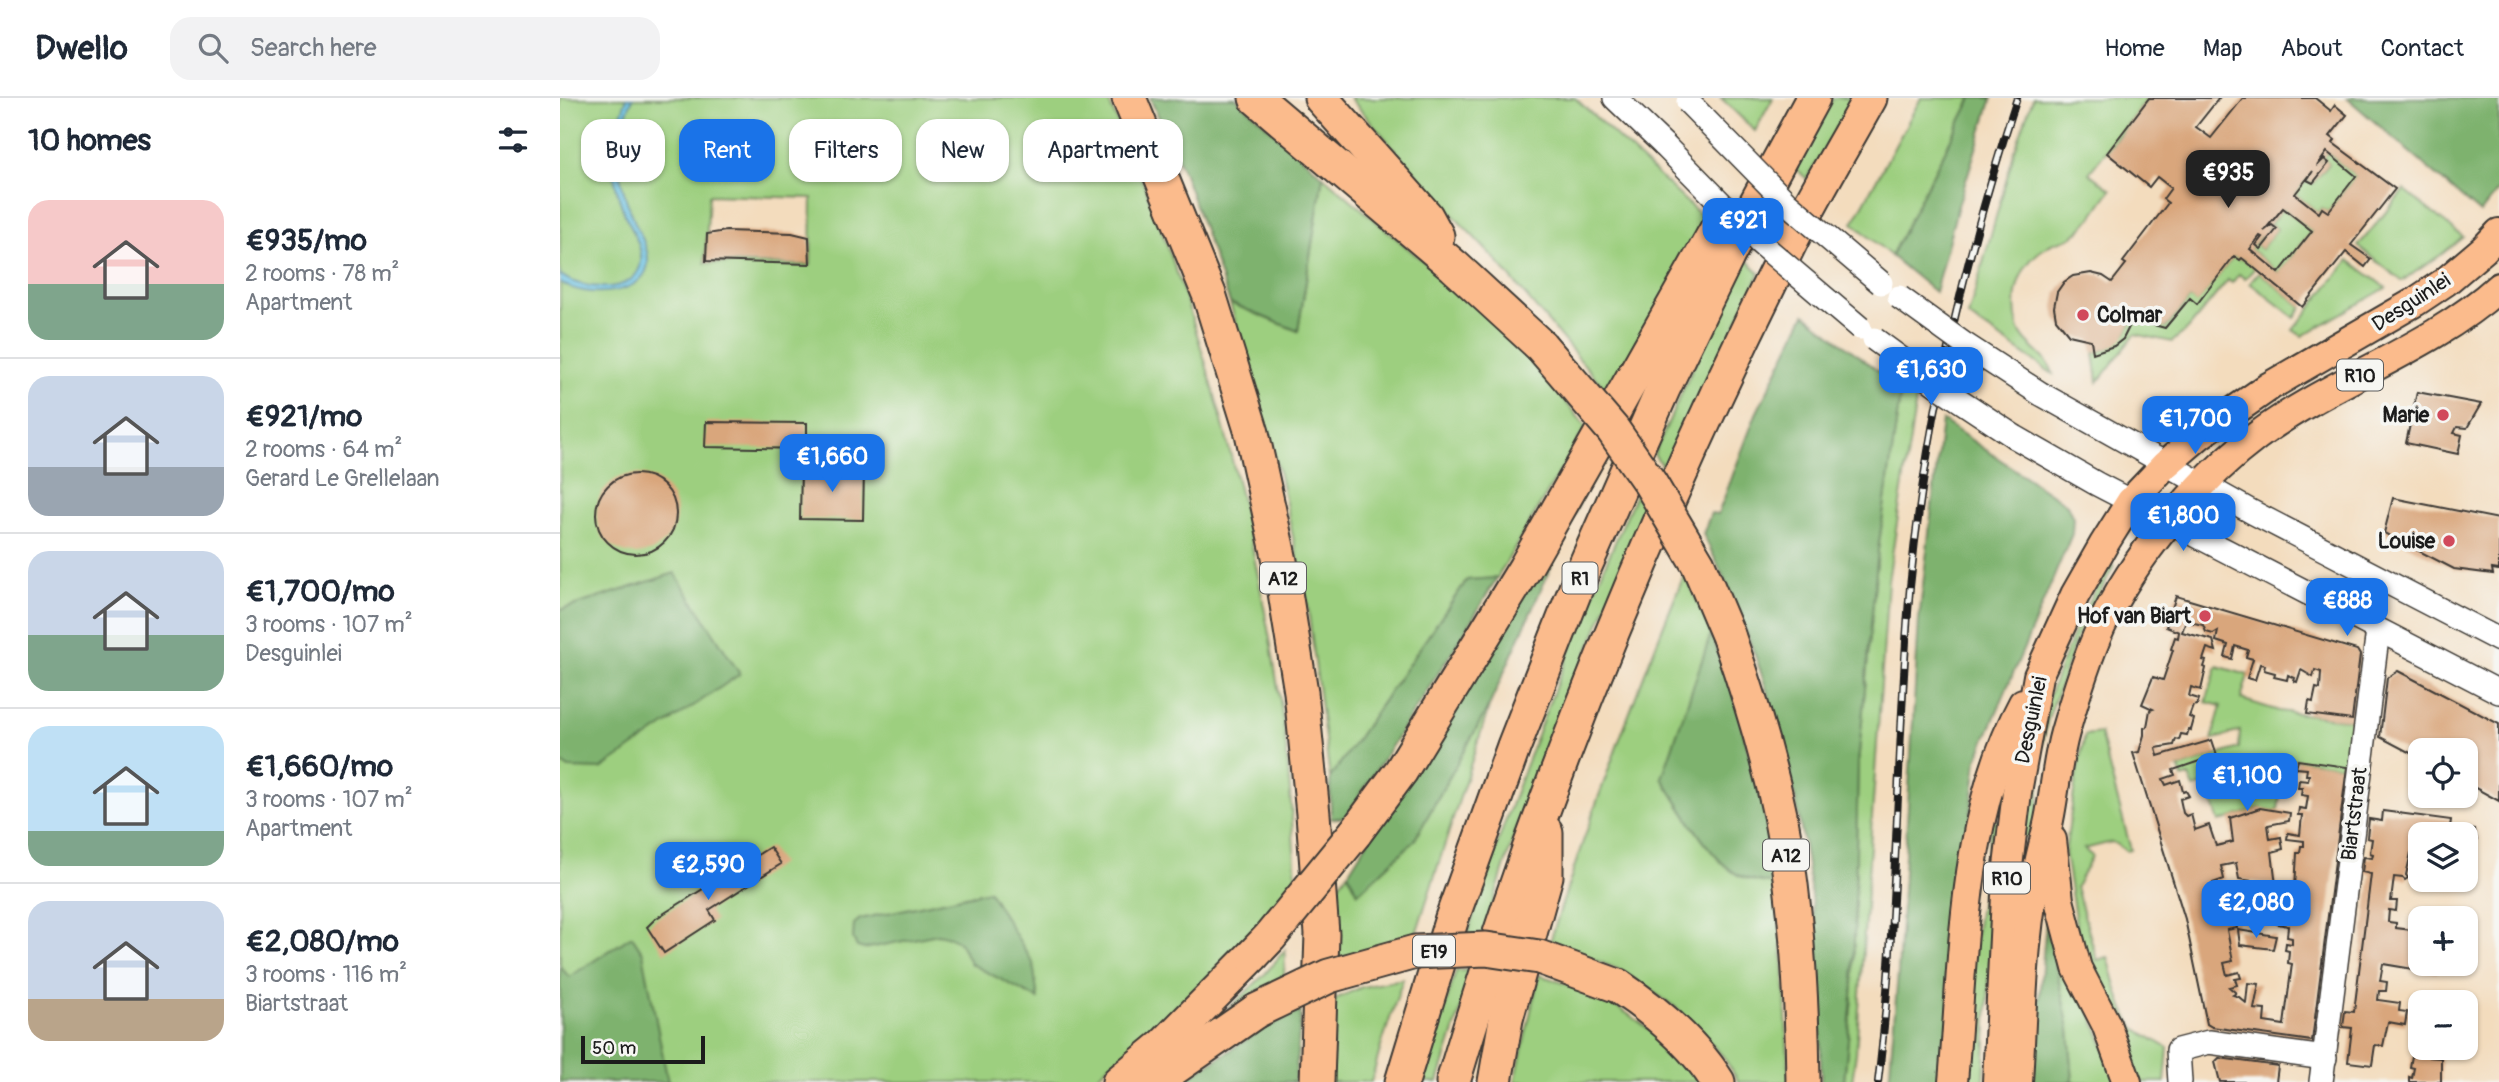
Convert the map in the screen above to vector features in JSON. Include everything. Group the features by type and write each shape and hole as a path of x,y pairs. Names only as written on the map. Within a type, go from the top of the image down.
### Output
{"highway":[{"name":"A12","path":"1129,98 1209,294 1252,433 1280,561 1302,706 1321,921 1317,1082"},
{"name":"A12","path":"1256,98 1454,266 1541,346 1613,430 1650,483 1698,564 1728,635 1751,700 1780,817 1792,894 1799,969 1803,1082"},
{"path":"1321,98 1426,216 1454,266"},
{"path":"1119,1082 1164,1045 1270,937 1355,833 1401,771 1525,568 1791,98"},
{"name":"R1","path":"1402,1082 1452,918 1514,746 1582,573 1663,389 1728,255 1813,98"},
{"name":"R1","path":"1453,1082 1475,1008 1547,802 1612,631 1709,408 1793,237 1870,98"},
{"path":"1495,1082 1506,1020 1546,876 1547,802"},
{"name":"E19","path":"1154,1082 1256,1011 1329,976 1415,952 1486,948 1539,957 1618,986 1649,1006 1687,1041 1718,1082"}],"main road":[{"name":"Desguinlei","path":"1997,1082 2007,875 2017,792 2038,676 2075,595 2104,544 2131,501 2165,465 2239,405 2416,302 2445,282 2499,233"},
{"name":"Desguinlei","path":"2018,1082 2024,975 2034,889 2064,734 2100,628 2137,563 2203,485 2231,457 2280,419 2434,334 2467,313 2499,287"},
{"path":"1953,1082 1970,867 1990,788 2011,727 2038,676"},
{"path":"2049,820 2059,900 2077,968 2106,1024 2127,1082"}],"street":[{"path":"1615,98 1760,243 1860,328 1941,388 2015,437 2131,501 2499,692"},
{"path":"1686,100 1787,203 1881,283 1964,344 2041,394 2165,465 2499,640"},
{"name":"Biartstraat","path":"2321,1082 2378,630"},
{"path":"2180,1079 2178,1050 2209,1042 2325,1058"}],"green space":[{"path":"560,98 1107,98 1116,119 1023,119 1023,182 1143,182 1167,244 1214,393 1252,545 1280,700 1296,879 1243,946 1090,1082 560,1082","holes":["709,195 812,198 811,265 705,263"]},
{"path":"1150,98 1236,98 1323,176 1298,331 1230,303 1183,171 1183,119 1159,119"},
{"path":"1350,98 1575,98 1707,221 1609,394 1494,258"},
{"path":"1721,98 1773,98 1755,131"},
{"path":"1833,98 1854,98 1807,179 1795,168"},
{"path":"1921,98 1972,98 1891,256 1853,223"},
{"path":"1972,98 1992,98 1957,209 1935,292 1891,256"},
{"path":"2033,98 2148,98 2089,173 2111,190 2079,231 2038,253 2030,261 2019,281 2015,303 2018,327 2025,340 2047,361 2053,374 1968,316 2014,153"},
{"path":"2347,98 2499,98 2499,189 2480,213"},
{"path":"2327,152 2356,176 2328,212 2322,208 2319,213 2295,194 2313,171 2307,180 2313,183 2329,164 2324,159 2317,166"},
{"path":"1323,176 1517,341 1586,427 1497,578 1467,580 1330,778 1308,608 1280,475 1230,303 1298,331"},
{"path":"2404,190 2463,237 2402,281 2358,246"},
{"path":"2283,208 2312,231 2279,273 2250,249 2260,236 2262,237 2256,245 2261,249 2277,229 2272,225 2264,231"},
{"path":"2234,256 2240,260 2242,258 2255,268 2245,279 2239,274 2232,283 2228,280 2188,329 2172,342 2135,334 2098,382 2094,353 2118,342 2133,319 2166,328 2190,298 2197,303"},
{"path":"1747,260 1760,273 1666,471 1654,454 1702,348"},
{"path":"2349,260 2386,288 2302,336 2293,330"},
{"path":"2259,272 2302,307 2295,318 2250,283"},
{"path":"1805,314 1901,389 1878,550 1858,764 1853,986 1844,1082 1821,1082 1820,1009 1808,869 1780,733 1734,600 1703,534 1711,513 1718,514 1756,414"},
{"path":"1901,389 1916,400 1888,581 1856,1053 1852,1082 1844,1082 1853,986 1858,764 1878,550"},
{"path":"1942,420 2067,505 2073,518 2072,534 1977,759 1942,1082 1889,1082 1919,619"},
{"path":"1636,494 1647,508 1522,810 1483,935 1467,935 1546,712"},
{"path":"1582,497 1490,704 1414,841 1358,893 1348,873"},
{"path":"2109,563 2114,566 2079,631 2048,719 2038,765 2039,801 2034,837 2019,836 2049,696 2077,624"},
{"path":"675,573 740,674 601,769 569,768 560,762 560,610"},
{"path":"1685,573 1711,634 1662,778 1716,857 1738,875 1776,884 1784,972 1789,1082 1739,1082 1723,1056 1678,1009 1622,971 1550,942 1613,756"},
{"path":"1497,578 1346,817 1331,819 1330,778 1467,580"},
{"path":"1711,634 1732,690 1763,806 1776,884 1738,875 1716,857 1662,778"},
{"path":"2217,666 2248,675 2241,699 2279,711 2352,720 2347,767 2284,758 2278,811 2259,808 2219,822 2207,784 2194,788 2189,776 2182,778 2179,768 2239,748 2240,731 2212,740 2221,706 2206,702"},
{"path":"1490,704 1415,937 1333,960 1333,892 1348,873 1358,893 1414,841"},
{"path":"2100,733 2131,850 2127,851 2112,842 2084,849 2092,856 2076,887 2097,960 2108,957 2126,1014 2143,1034 2168,1048 2165,1082 2139,1082 2080,949 2065,853 2085,735"},
{"path":"1999,820 2003,827 1994,879 1984,1082 1961,1082 1969,982 1992,821"},
{"path":"989,891 1033,963 1038,999 971,964 959,942 950,937 938,934 864,949 857,947 853,938 854,924 860,919"},
{"path":"2048,902 2118,1082 2073,1082 2069,1029 2046,921"},
{"path":"2046,921 2069,1029 2073,1082 2032,1082"},
{"path":"632,936 643,953 668,1082 560,1082 560,966 569,977"},
{"path":"1285,950 1284,976 1255,992 1220,1017 1265,974"},
{"path":"1473,970 1438,1082 1422,1082 1456,971"},
{"path":"1539,975 1588,993 1629,1015 1665,1043 1701,1082 1515,1082"},
{"path":"1403,979 1371,1082 1331,1082 1335,999 1362,987"},
{"path":"1301,1011 1295,1082 1182,1082 1269,1025"}],"water":[{"path":"627,98 633,98 625,119 620,119"},
{"path":"615,182 622,182 647,250 646,272 638,281 613,291 584,291 560,282 560,274 580,284 606,287 629,281 637,273 641,262 639,245 626,217"}],"building":[{"path":"2149,98 2219,98 2196,127 2211,138 2243,98 2315,98 2331,111 2335,105 2347,115 2330,136 2335,140 2333,143 2395,189 2351,245 2371,259 2365,267 2346,252 2302,307 2242,258 2240,260 2234,256 2197,304 2190,298 2165,328 2133,319 2123,339 2114,346 2093,353 2091,340 2069,335 2056,319 2054,307 2057,292 2064,282 2073,276 2091,273 2112,282 2126,264 2123,262 2168,203 2163,199 2171,188 2157,177 2149,187 2107,153","holes":["2327,152 2356,176 2328,212 2322,208 2319,213 2295,194 2313,171 2307,180 2313,183 2329,163 2324,159 2317,166","2283,208 2312,231 2279,273 2250,249 2260,236 2262,237 2256,245 2261,249 2277,229 2272,225 2264,231"]},
{"path":"726,231 792,233 809,237 810,264 706,261 707,234"},
{"name":"Marie","path":"2417,392 2481,404 2467,428 2457,427 2454,433 2462,435 2458,454 2406,443"},
{"path":"706,422 807,423 807,449 705,447"},
{"path":"801,468 864,469 863,520 800,519"},
{"path":"636,474 651,477 664,486 673,499 676,514 673,529 664,542 651,551 636,554 621,551 608,542 599,529 596,514 599,499 608,486 621,477"},
{"name":"Louise","path":"2393,498 2499,519 2499,570 2492,569 2493,574 2454,569 2384,533"},
{"path":"2176,596 2357,650 2360,655 2352,720 2307,714 2309,701 2313,702 2316,688 2320,689 2321,672 2315,670 2313,677 2301,670 2297,682 2288,675 2287,680 2274,677 2275,673 2264,670 2265,665 2260,664 2255,680 2247,678 2253,659 2246,657 2248,650 2235,646 2232,659 2225,657 2228,645 2216,641 2218,631 2213,634 2206,632 2203,625 2186,621 2182,632 2213,640 2216,651 2207,648 2203,660 2206,661 2206,668 2201,690 2191,687 2189,696 2199,699 2189,717 2194,719 2191,730 2189,729 2187,735 2181,734 2174,745 2156,748 2158,756 2212,740 2217,755 2173,770 2175,775 2163,779 2166,785 2180,780 2183,792 2186,791 2189,796 2180,799 2183,813 2186,816 2191,814 2195,830 2209,825 2216,846 2233,842 2230,818 2260,808 2290,813 2289,821 2268,825 2270,839 2281,837 2283,849 2272,852 2276,885 2239,879 2236,863 2221,866 2224,879 2213,883 2218,918 2227,916 2228,923 2236,921 2237,928 2227,930 2233,961 2224,963 2227,975 2239,972 2241,978 2235,979 2237,985 2229,987 2236,993 2233,995 2246,1003 2248,983 2259,984 2254,1009 2265,1010 2264,1022 2284,1025 2292,964 2288,963 2289,951 2285,950 2286,943 2292,944 2292,938 2287,937 2288,926 2277,922 2286,923 2287,913 2298,915 2299,908 2282,905 2283,896 2291,897 2292,888 2295,888 2297,853 2300,853 2304,841 2287,839 2288,833 2300,835 2302,815 2298,815 2299,808 2306,809 2308,796 2301,795 2299,780 2308,781 2309,775 2306,775 2307,769 2296,768 2298,760 2347,767 2312,1041 2212,1027 2207,1024 2185,919 2133,753 2139,752 2144,728 2147,727 2150,710 2153,709 2142,704 2153,677 2163,680 2175,637 2178,638 2179,632 2166,627"},
{"path":"2398,671 2499,724 2499,801 2478,790 2478,738 2408,738 2408,752 2380,737 2387,678"},
{"path":"2383,811 2451,820 2408,822 2408,878 2405,880 2394,877 2391,901 2397,901 2396,911 2389,910 2388,922 2396,923 2396,928 2408,930 2408,968 2383,964 2380,981 2387,982 2386,991 2379,991 2378,1000 2400,1003 2399,1011 2407,1012 2405,1025 2388,1022 2383,1046 2375,1045 2372,1065 2348,1062 2352,1028 2343,1027 2345,1011 2354,1012 2371,874 2362,872 2364,857 2372,858 2373,854 2370,853 2372,839 2367,838 2369,819 2382,821"},
{"path":"770,847 781,864 709,910 715,920 664,953 647,927 655,919"},
{"path":"2238,930 2276,936 2273,949 2240,945"},
{"path":"2219,1058 2278,1066 2276,1082 2220,1082 2215,1062"},
{"path":"2411,1060 2441,1060 2441,1082 2409,1082 2414,1068 2410,1067"}],"railway":[{"path":"1878,1082 1893,897 1905,649 1917,525 1926,462 1950,339 1981,218 2017,98"}],"place":[{"name":"Colmar","path":"2083,315"},
{"name":"Marie","path":"2443,415"},
{"name":"Louise","path":"2449,541"},
{"name":"Hof van Biart","path":"2205,616"}]}
